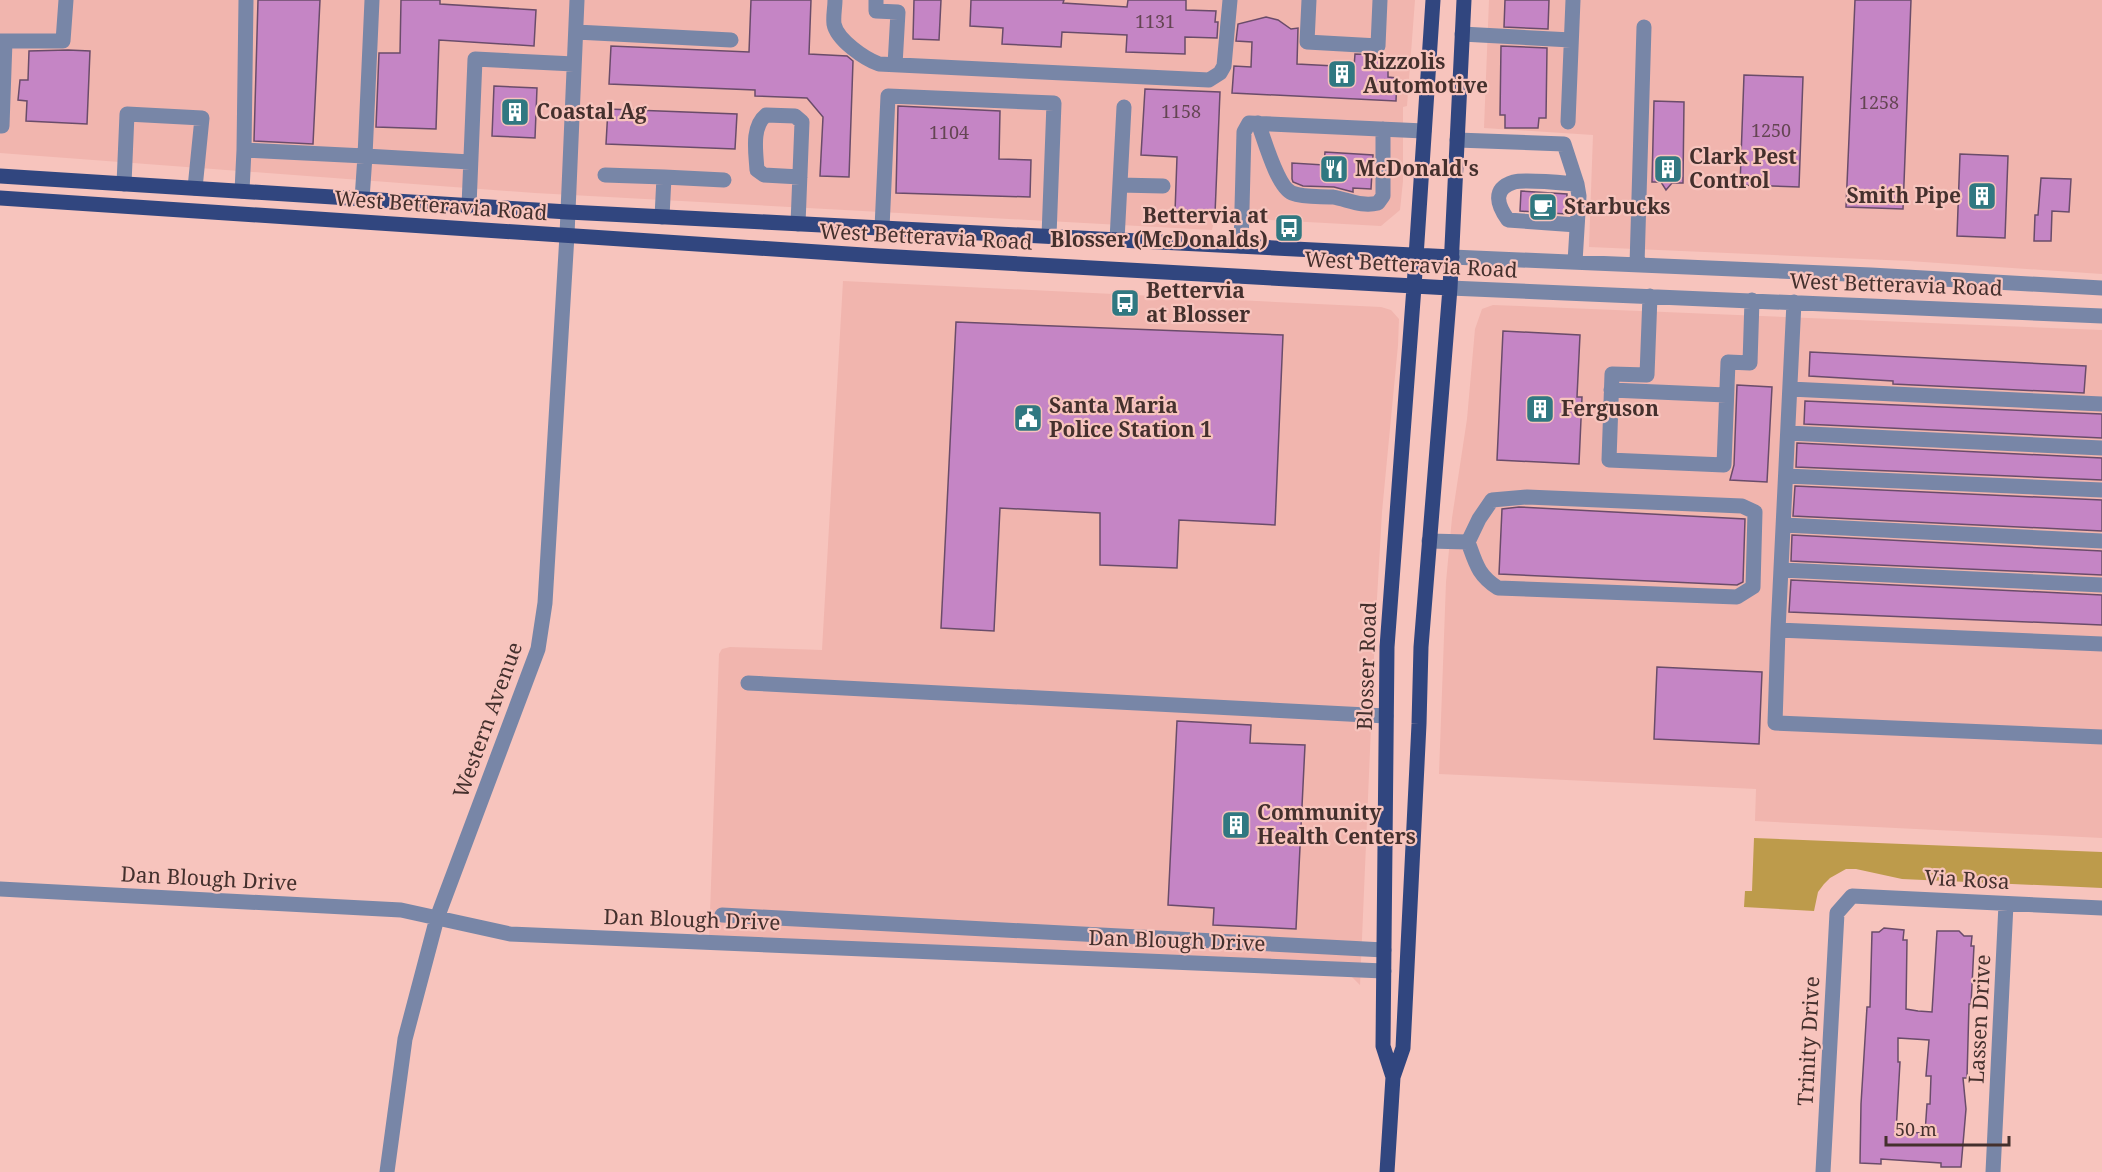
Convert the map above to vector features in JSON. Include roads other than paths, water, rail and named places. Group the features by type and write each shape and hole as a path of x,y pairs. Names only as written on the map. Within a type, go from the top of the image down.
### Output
{"main road":[{"name":"Blosser Road","path":"1393,1077 1383,1046 1387,647 1433,0"},
{"name":"Blosser Road","path":"1387,1172 1393,1077 1404,1048 1421,647 1450,288 1464,0"},
{"name":"West Betteravia Road","path":"0,176 568,212 1452,257"},
{"name":"West Betteravia Road","path":"0,198 923,258 1450,288"}],"street":[{"path":"0,126 2,126 2,41 63,41 66,0"},
{"path":"242,191 246,0"},
{"path":"362,199 372,0"},
{"name":"Western Avenue","path":"387,1172 405,1039 437,918 538,649 545,603 567,235 577,0"},
{"path":"835,0 834,23 837,31 867,59 879,64 1209,80 1220,73 1224,66 1230,0"},
{"path":"876,0 876,11 898,12 895,64"},
{"path":"1309,0 1307,42 1378,46 1380,0"},
{"path":"1568,122 1573,0"},
{"path":"1637,265 1644,27"},
{"path":"576,32 731,40"},
{"path":"1462,34 1571,40"},
{"path":"468,206 475,59 574,64"},
{"path":"882,228 888,96 1054,103 1048,236"},
{"path":"1117,240 1124,107"},
{"path":"124,184 128,114 202,118 195,188"},
{"path":"798,224 800,177 802,122 795,116 766,115 759,121 756,140 757,170 764,175 800,177"},
{"path":"1241,246 1244,132 1249,123 1424,131"},
{"path":"1258,123 1280,180 1286,189 1295,194 1338,198 1369,205 1378,203 1383,196 1383,129"},
{"path":"1457,140 1564,144 1579,196 1575,262"},
{"path":"244,150 470,162"},
{"path":"604,175 724,180"},
{"path":"662,217 663,177"},
{"path":"1577,184 1515,182 1504,188 1498,197 1498,206 1508,220 1578,225"},
{"path":"1120,185 1162,186"},
{"name":"West Betteravia Road","path":"1452,257 2102,288"},
{"name":"West Betteravia Road","path":"1450,288 2102,316"},
{"path":"1650,296 1647,375 1612,374 1609,460 1724,465 1728,362 1750,363 1752,300"},
{"path":"1794,302 1775,723 2102,737"},
{"path":"1790,389 2102,404"},
{"path":"1611,390 1726,394"},
{"path":"1788,433 2102,448"},
{"path":"1786,476 2102,490"},
{"path":"1527,497 1742,506 1755,512 1753,587 1737,597 1498,588 1484,579 1468,542 1479,519 1492,500 1527,497"},
{"path":"1784,525 2102,540"},
{"path":"1429,541 1468,542"},
{"path":"1782,570 2102,585"},
{"path":"1778,630 2102,644"},
{"path":"748,682 1386,716"},
{"name":"Dan Blough Drive","path":"0,889 401,910 510,933 1384,971"},
{"name":"Via Rosa","path":"1838,913 1852,896 2102,908"},
{"name":"Lassen Drive","path":"1993,1172 2006,904"},
{"name":"Trinity Drive","path":"1823,1172 1838,913"},
{"path":"722,915 1384,950"}],"place":[{"name":"Rizzolis Automotive","path":"1342,74"},
{"name":"Coastal Ag","path":"515,112"},
{"name":"McDonald's","path":"1334,169"},
{"name":"Clark Pest Control","path":"1668,169"},
{"name":"Smith Pipe","path":"1982,196"},
{"name":"Starbucks","path":"1543,207"},
{"name":"Bettervia at Blosser (McDonalds)","path":"1289,228"},
{"name":"Bettervia at Blosser","path":"1125,303"},
{"name":"Ferguson","path":"1540,409"},
{"name":"Santa Maria Police Station 1","path":"1028,418"},
{"name":"Community Health Centers","path":"1236,825"}]}
